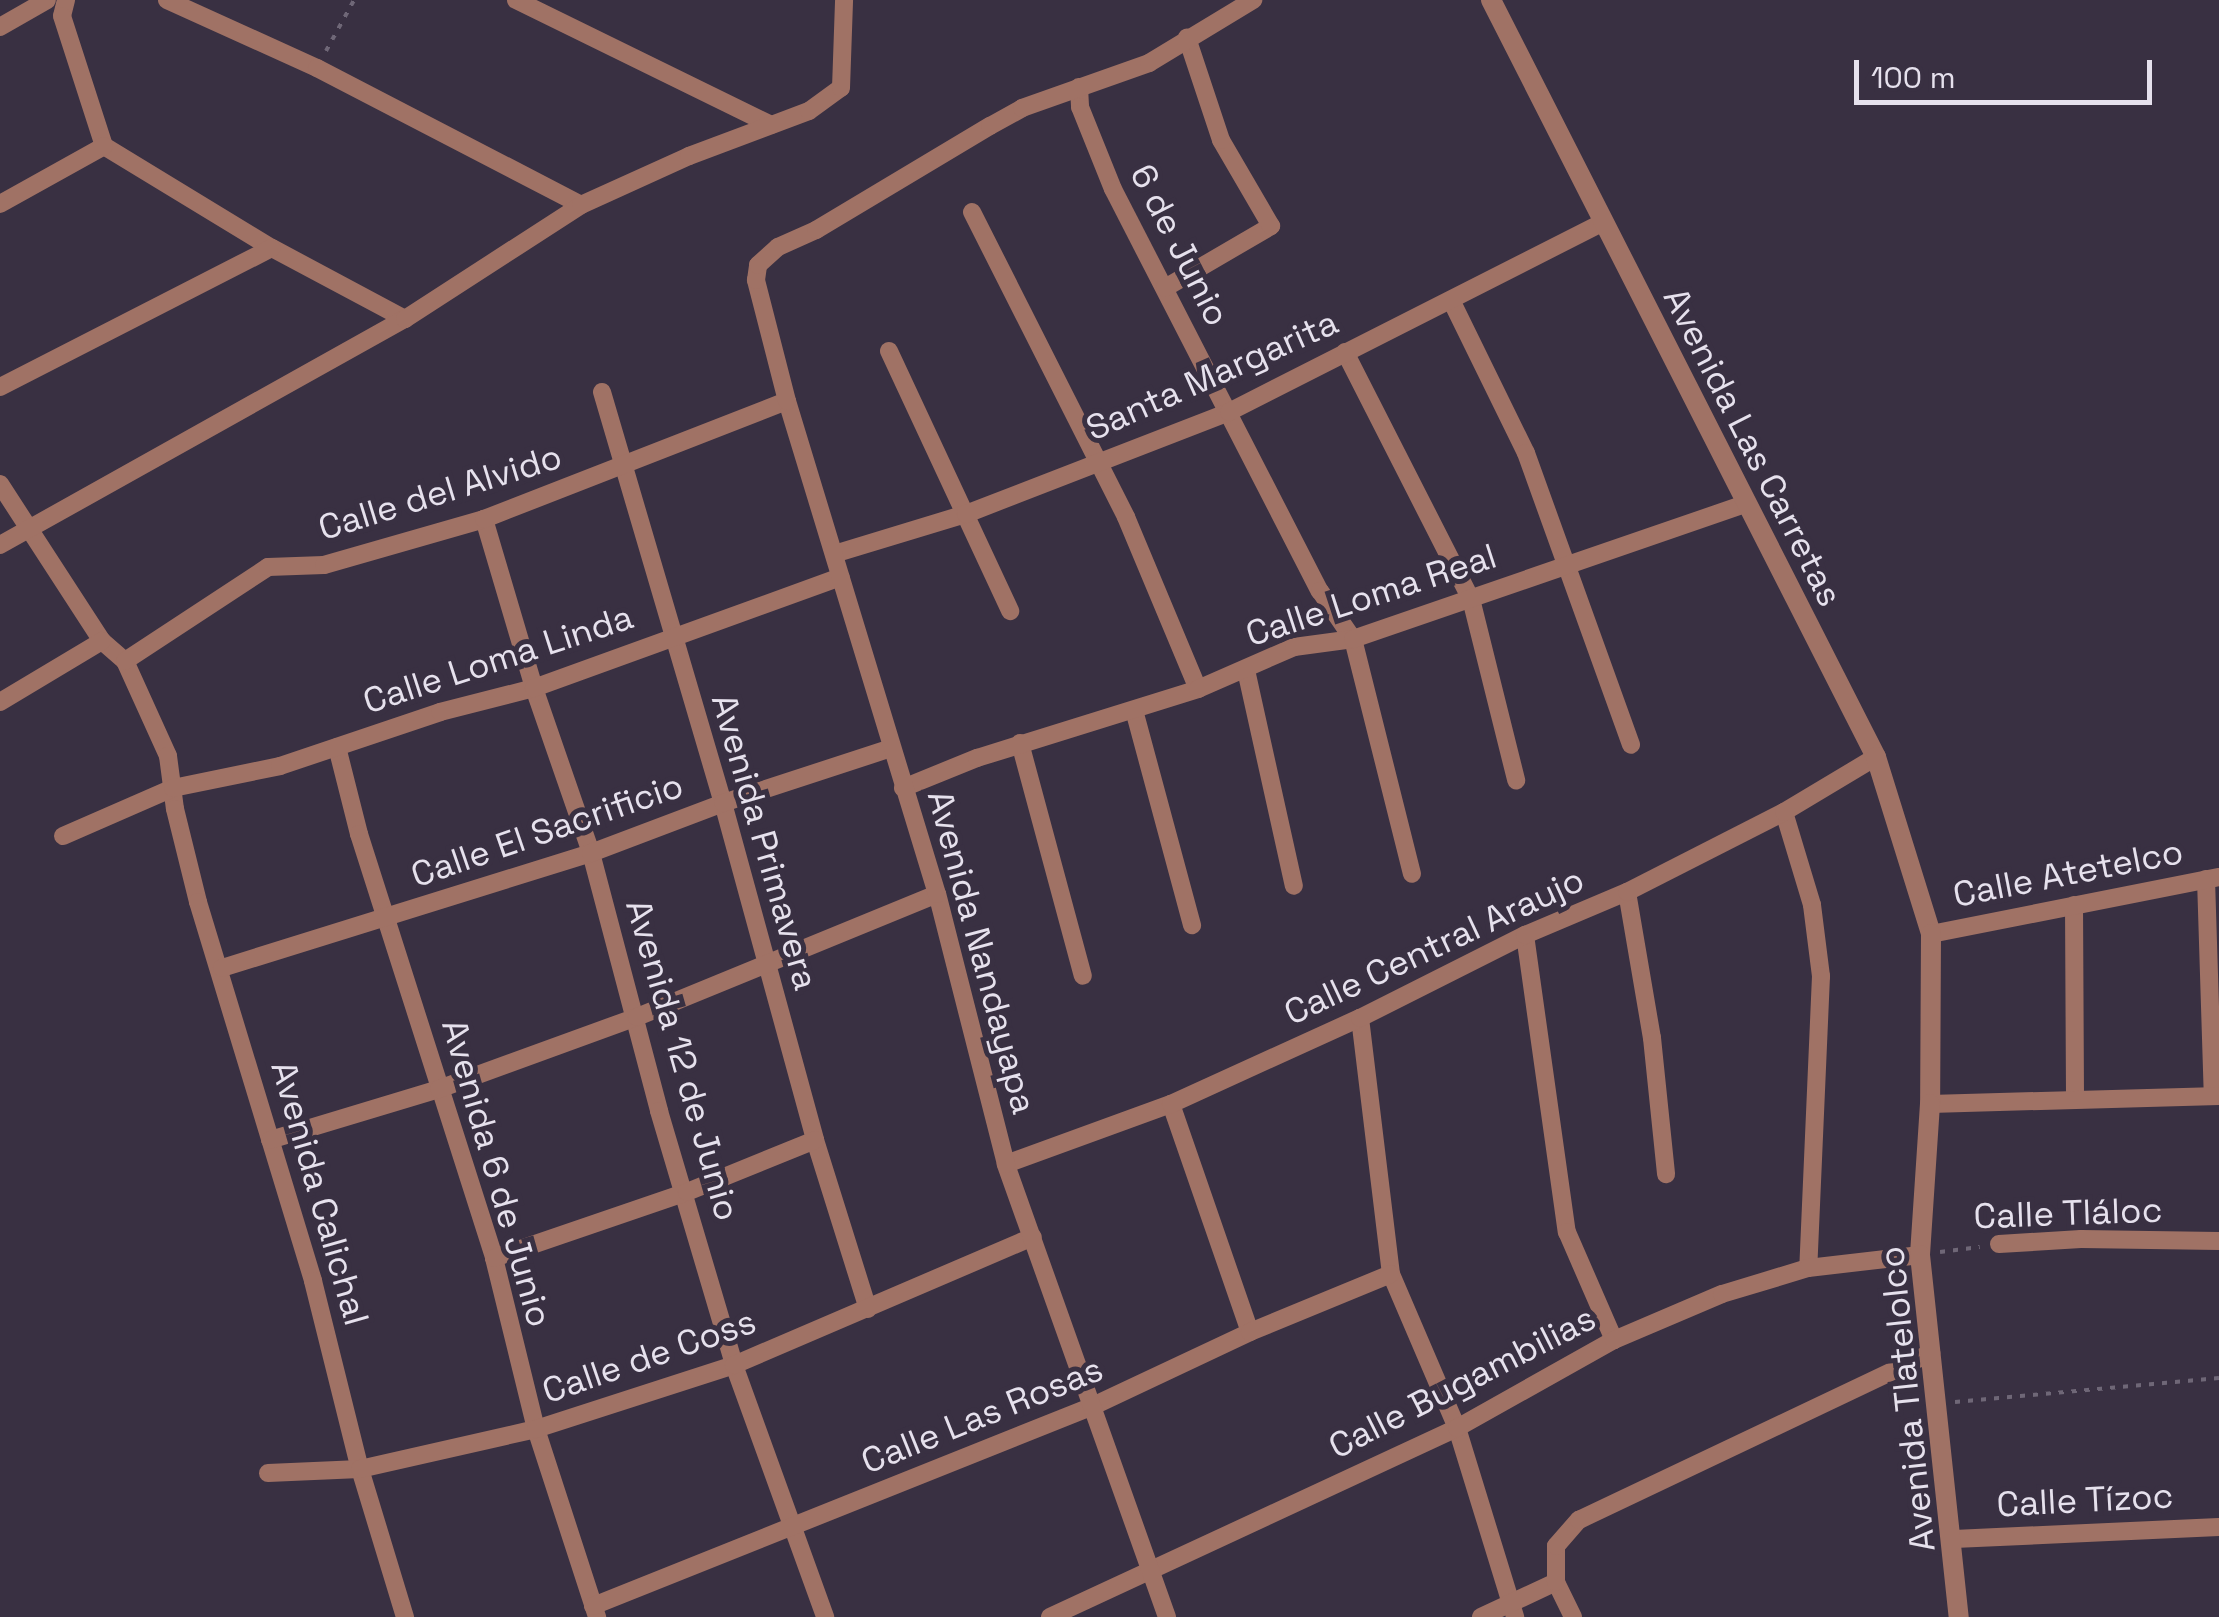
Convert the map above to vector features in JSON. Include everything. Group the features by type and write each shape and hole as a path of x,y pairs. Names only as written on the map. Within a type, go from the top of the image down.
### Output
{"street":[{"path":"0,27 48,0"},
{"path":"66,0 62,16 104,146 272,248 406,319"},
{"path":"167,0 317,68 581,205"},
{"path":"516,0 771,124"},
{"path":"0,545 406,319 581,205 689,156 810,111 841,88 844,0"},
{"path":"1080,87 1149,63 1253,0"},
{"name":"Avenida Las Carretas","path":"1491,0 1876,758 1930,934"},
{"path":"1166,288 1271,226 1221,140 1187,38"},
{"name":"6 de Junio","path":"1080,87 1080,107 1113,190 1320,591 1353,638"},
{"name":"Avenida Nandayapa","path":"1080,87 1022,108 816,230 778,247 758,265 758,297 936,894 1006,1164 1167,1617"},
{"path":"0,204 104,146"},
{"path":"972,212 1100,463 1145,558 1198,688"},
{"name":"Santa Margarita","path":"834,554 966,514 1229,412 1604,222"},
{"path":"0,386 272,248"},
{"path":"1451,300 1526,453 1632,745"},
{"path":"888,351 1010,610"},
{"path":"1344,352 1471,599 1516,780"},
{"name":"Avenida Primavera","path":"602,392 723,803 815,1140 868,1309"},
{"name":"Calle del Alvido","path":"125,661 268,567 324,565 484,520 787,401"},
{"path":"0,484 102,641 125,661"},
{"name":"Calle Loma Real","path":"903,788 1020,743 1198,688 1294,648 1353,638 1746,504"},
{"name":"Avenida 12 de Junio","path":"484,520 534,688 592,853 660,1111 687,1192 734,1365 825,1617"},
{"name":"Calle Loma Linda","path":"63,836 173,788 280,766 534,688 840,578"},
{"path":"1353,638 1412,874"},
{"path":"0,702 102,641"},
{"name":"Avenida Calichal","path":"125,661 168,756 198,902 222,968 314,1282 360,1469 405,1617"},
{"path":"1246,670 1294,886"},
{"path":"1134,710 1192,925"},
{"path":"1020,743 1083,976"},
{"name":"Avenida 6 de Junio","path":"337,746 349,800 494,1258 536,1429 595,1611"},
{"name":"Calle El Sacrificio","path":"222,968 592,853 723,803 892,748"},
{"name":"Calle Central Araujo","path":"1006,1164 1171,1104 1360,1018 1524,934 1626,892 1784,812 1876,758"},
{"path":"1784,812 1812,905 1820,976 1808,1268"},
{"path":"1930,1104 2216,1096 2212,878"},
{"name":"Calle Atetelco","path":"1930,934 2212,878"},
{"path":"1626,892 1652,1038 1666,1174"},
{"path":"270,1140 439,1089 637,1017 766,968 936,894"},
{"path":"2074,905 2075,1097"},
{"path":"1524,934 1566,1232 1614,1340"},
{"name":"Avenida Tlatelolco","path":"1930,934 1930,1104 1920,1255 1954,1539 1959,1617"},
{"path":"1360,1018 1392,1274 1457,1428 1513,1610"},
{"path":"1171,1104 1250,1332"},
{"path":"494,1258 687,1192 815,1140"},
{"name":"Calle de Coss","path":"268,1473 360,1469 536,1429 734,1365 1033,1237"},
{"name":"Calle Tláloc","path":"1999,1244 2081,1239 2219,1241"},
{"name":"Calle Bugambilias","path":"1050,1617 1457,1428 1614,1340 1722,1294 1808,1268 1920,1255"},
{"name":"Calle Las Rosas","path":"595,1611 1093,1406 1250,1332 1392,1274"},
{"path":"1574,1617 1556,1582 1556,1546 1580,1520 1931,1352"},
{"name":"Calle Tízoc","path":"1954,1539 2219,1526"},
{"path":"1481,1617 1513,1610 1556,1582"}],"path":[{"path":"317,68 354,0"},
{"name":"Calle Tláloc","path":"1920,1255 1999,1244"},
{"path":"1936,1404 2219,1378"}]}
